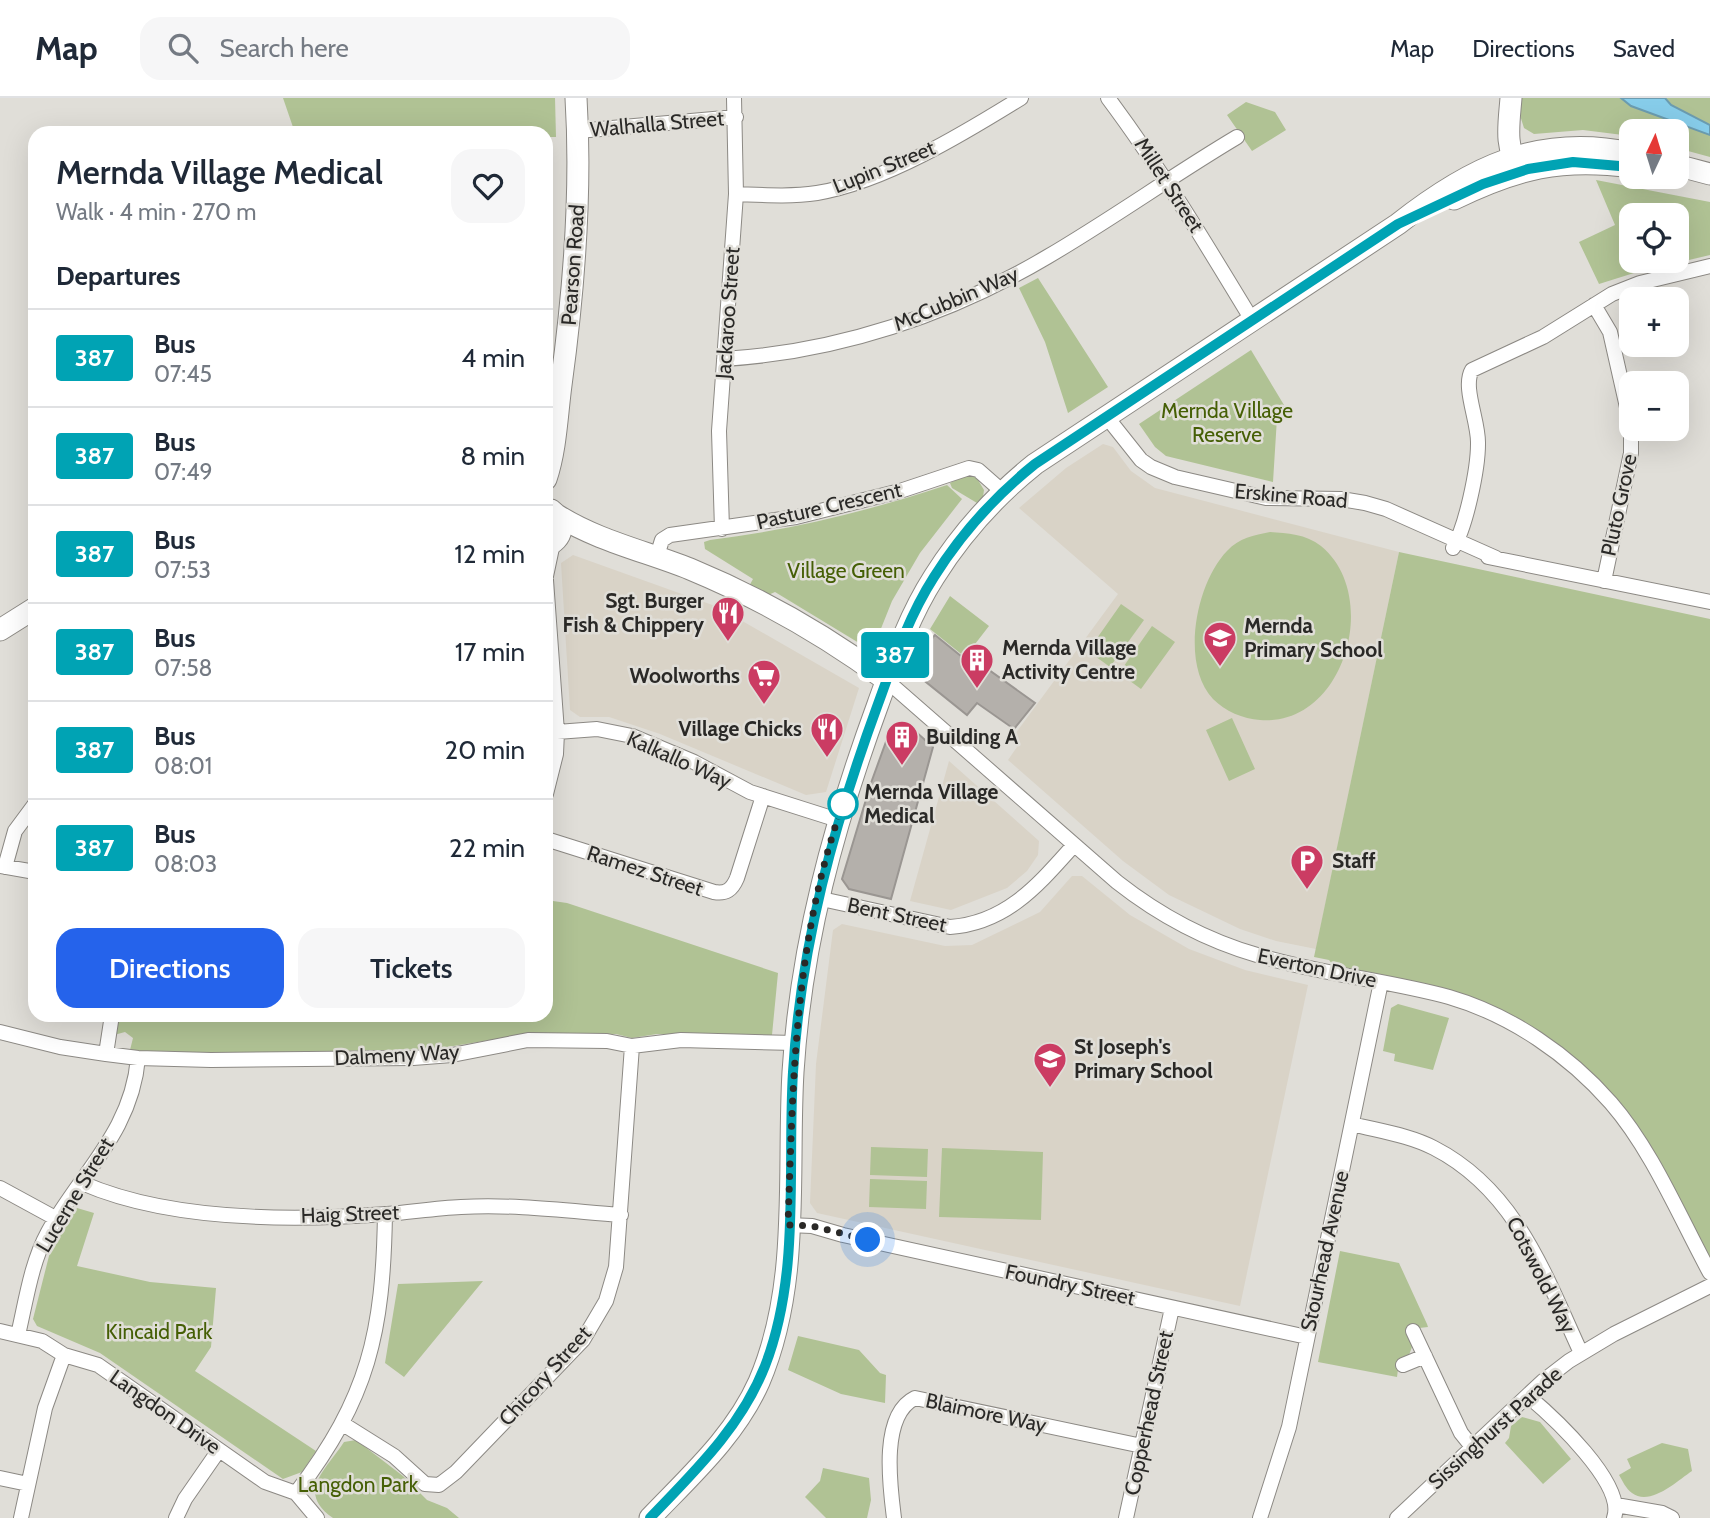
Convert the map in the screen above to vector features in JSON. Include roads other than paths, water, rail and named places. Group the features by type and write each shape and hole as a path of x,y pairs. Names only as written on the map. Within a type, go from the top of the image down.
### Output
{"street":[{"name":"Pearson Road","path":"553,431 574,272 578,131 576,98"},
{"name":"Jackaroo Street","path":"722,529 719,431 736,194 734,98"},
{"name":"Lupin Street","path":"736,194 796,195 840,187 931,150 1021,98"},
{"name":"Millet Street","path":"1108,98 1167,181 1255,318"},
{"path":"1511,98 1508,142 1519,161"},
{"name":"Walhalla Street","path":"578,131 736,117"},
{"name":"McCubbin Way","path":"724,359 758,358 823,346 927,315 991,287 1046,258 1237,137"},
{"path":"650,1518 723,1441 758,1384 780,1315 786,1276 795,1043 807,947 817,898 838,820 886,680 911,618 932,579 972,524 1035,464 1398,224 1449,186 1476,171 1569,147 1619,151"},
{"path":"1519,161 1619,166"},
{"path":"1689,169 1710,176"},
{"path":"1689,175 1710,176"},
{"path":"1455,545 1465,516 1478,445 1468,383 1469,375 1476,366 1543,337 1612,294 1710,266"},
{"name":"Pluto Grove","path":"1594,305 1610,332 1619,373"},
{"name":"Erskine Road","path":"1111,413 1133,449 1151,467 1175,477 1266,498 1341,499 1365,503 1386,509 1481,557 1706,603"},
{"name":"Pluto Grove","path":"1604,581 1631,453 1631,441"},
{"name":"Pasture Crescent","path":"657,556 662,540 670,535 796,517 851,504 969,468 978,470 1003,492"},
{"path":"553,513 592,536 657,556 721,582 783,613 886,680"},
{"name":"Pearson Road","path":"553,514 561,532 553,542"},
{"path":"553,544 592,536"},
{"path":"0,630 28,612"},
{"name":"Everton Drive","path":"886,680 1138,898 1191,930 1258,956 1451,998 1529,1034 1570,1063 1612,1104 1648,1154 1710,1273"},
{"path":"553,702 557,732 553,766"},
{"name":"Kalkallo Way","path":"557,732 597,729 632,736 694,762 763,796 838,820"},
{"name":"Ramez Street","path":"553,841 724,893 731,889 737,878 763,796"},
{"path":"28,813 15,831 2,866 28,871"},
{"name":"Bent Street","path":"817,898 950,927 966,926 1025,898 1074,845"},
{"name":"Stourhead Avenue","path":"1260,1518 1272,1476 1285,1445 1381,982"},
{"path":"106,1054 111,1022"},
{"name":"Dalmeny Way","path":"0,1032 60,1047 106,1054 138,1058 211,1060 413,1058 452,1055 528,1040 549,1039 607,1041 632,1046 681,1040 795,1043"},
{"name":"Chicory Street","path":"342,1424 394,1456 425,1484 439,1485 446,1482 583,1340 606,1301 612,1285 621,1215 632,1046"},
{"name":"Lucerne Street","path":"18,1335 40,1248 57,1219 94,1168 132,1096 138,1058"},
{"name":"Cotswold Way","path":"1352,1124 1401,1136 1434,1148 1486,1185 1524,1232 1581,1353"},
{"name":"Haig Street","path":"82,1184 110,1195 151,1205 267,1216 385,1214 474,1207 525,1207 621,1215"},
{"path":"0,1188 57,1219"},
{"path":"296,1493 342,1424 362,1379 381,1302 385,1214"},
{"name":"Foundry Street","path":"788,1229 812,1226 1307,1337"},
{"name":"Sissinghurst Parade","path":"1397,1518 1528,1395 1581,1353 1710,1286"},
{"name":"Copperhead Street","path":"1126,1518 1172,1308"},
{"name":"Langdon Drive","path":"0,1331 51,1345 64,1356 98,1365 265,1482 296,1493 317,1518"},
{"path":"1413,1331 1461,1433 1473,1448"},
{"path":"21,1518 45,1408 64,1356"},
{"path":"1404,1365 1425,1356"},
{"path":"1528,1395 1583,1450 1613,1494 1615,1514 1656,1512 1672,1518"},
{"name":"Blaimore Way","path":"894,1518 888,1465 890,1452 901,1409 915,1398 1142,1447"},
{"path":"176,1518 185,1499 219,1450"},
{"path":"0,1478 28,1484"}],"water":[{"path":"1621,98 1665,98 1671,105 1710,125 1710,135 1689,127 1689,119 1666,119 1631,106"}],"place":[{"name":"Sgt. Burger Fish & Chippery","path":"728,643"},
{"name":"Mernda Primary School","path":"1220,668"},
{"name":"Mernda Village Activity Centre","path":"977,690"},
{"name":"Woolworths","path":"764,706"},
{"name":"Village Chicks","path":"827,759"},
{"name":"Building A","path":"902,767"},
{"name":"Mernda Village Medical","path":"843,804"},
{"name":"Staff","path":"1307,891"},
{"name":"St Joseph's Primary School","path":"1050,1089"}],"park label":[{"name":"Mernda Village Reserve","path":"1227,423"},
{"name":"Village Green","path":"846,571"},
{"name":"Kincaid Park","path":"159,1332"},
{"name":"Langdon Park","path":"358,1485"}]}
